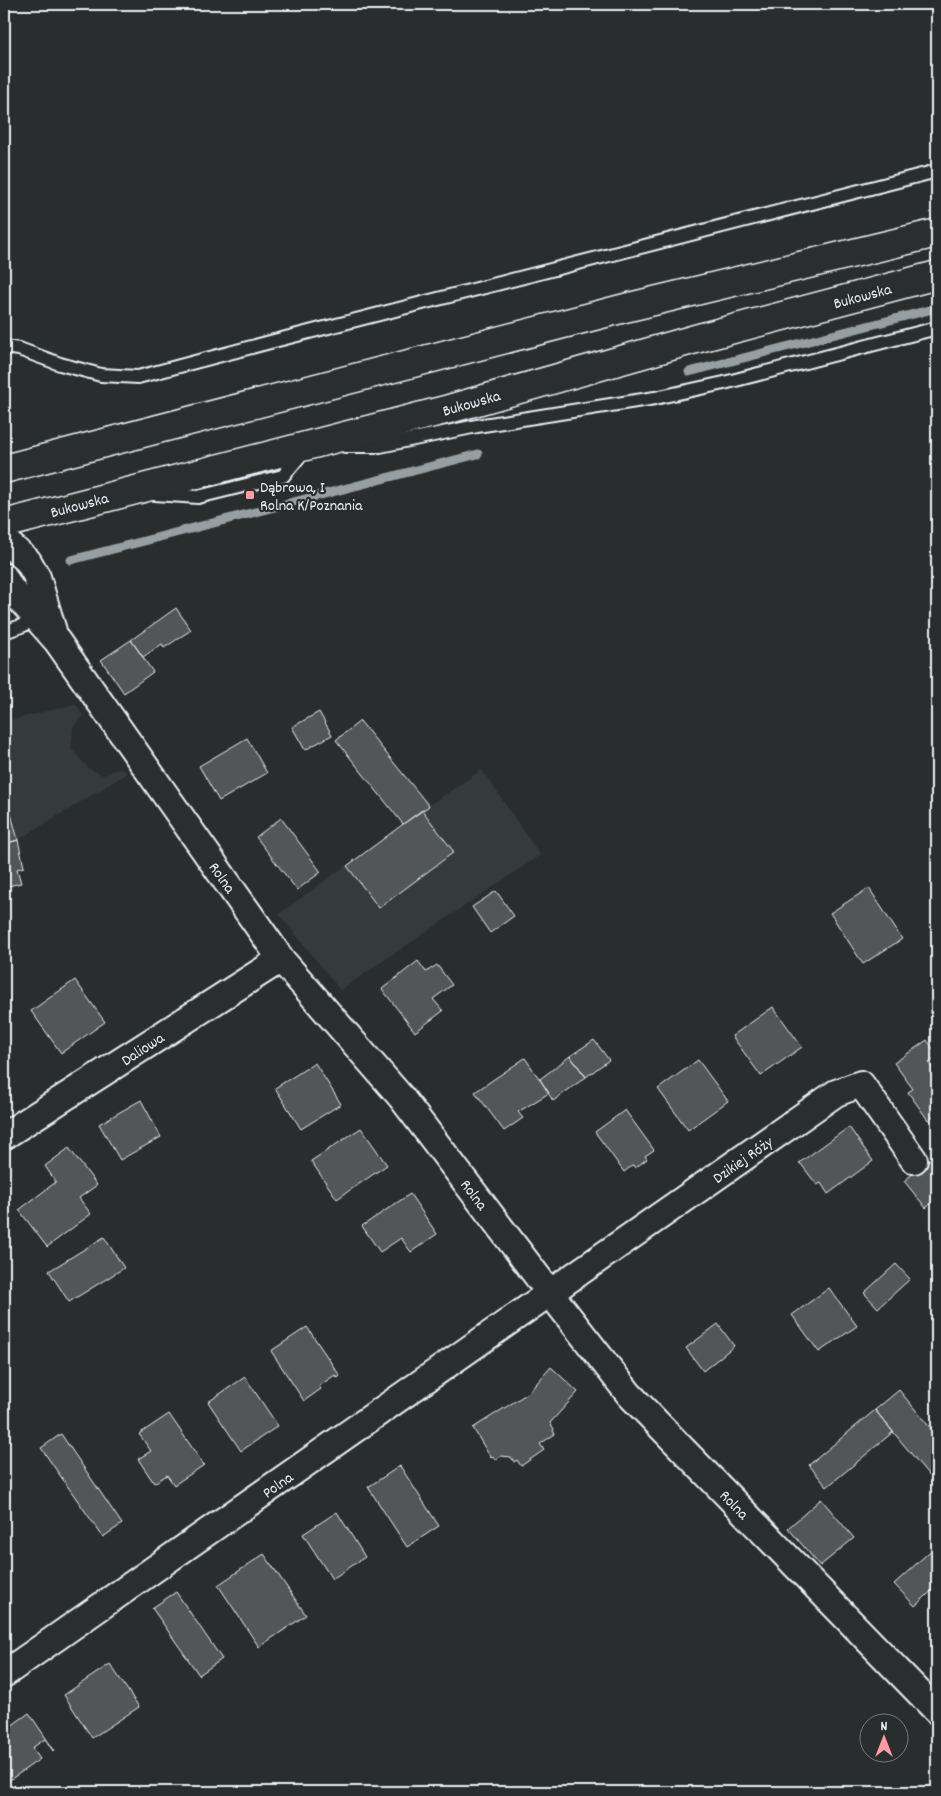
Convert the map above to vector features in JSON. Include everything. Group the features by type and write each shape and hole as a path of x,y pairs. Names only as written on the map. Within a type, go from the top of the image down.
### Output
{"main road":[{"path":"4,469 625,308 937,233"},
{"name":"Bukowska","path":"4,524 449,409 699,338 937,275"}],"street":[{"name":"Rolna","path":"4,540 28,561 38,577 40,611 57,641 281,959 401,1097 550,1294 629,1394 937,1711"},
{"path":"4,577 10,588 40,611"},
{"name":"Daliowa","path":"4,1136 281,959"},
{"name":"Dzikiej Róży","path":"550,1294 836,1093 861,1084 914,1160"},
{"name":"Polna","path":"4,1674 550,1294"}],"lane":[{"path":"4,347 20,349 60,364 101,375 138,377 937,171"},
{"path":"309,446 380,446 477,426 655,398 724,383 937,328"},
{"path":"4,632 24,625 40,611"}],"shaded area":[{"path":"75,704 83,715 73,727 71,748 88,768 103,775 120,768 128,773 18,840 4,844 4,722"},
{"path":"482,770 540,855 340,990 279,914 422,810"}],"building":[{"path":"176,608 191,630 164,648 162,644 143,657 131,640"},
{"path":"131,640 153,672 124,693 101,660"},
{"path":"319,712 332,735 305,750 292,727"},
{"path":"360,721 429,806 403,824 336,740"},
{"path":"247,738 267,773 219,801 199,766"},
{"path":"4,788 18,840 4,844"},
{"path":"422,810 454,852 379,908 347,866"},
{"path":"281,818 321,872 297,890 256,837"},
{"path":"18,840 24,867 17,869 21,883 4,887 4,844"},
{"path":"869,888 902,939 863,964 830,913"},
{"path":"496,891 514,916 490,933 472,907"},
{"path":"418,961 426,972 437,965 452,985 433,999 443,1011 415,1032 382,989"},
{"path":"75,980 105,1022 61,1053 31,1011"},
{"path":"773,1007 802,1047 761,1076 732,1036"},
{"path":"594,1040 609,1060 586,1077 570,1056"},
{"path":"927,1040 937,1054 937,1057 929,1063 937,1075 937,1113 928,1120 908,1092 913,1089 894,1063"},
{"path":"570,1056 586,1077 553,1101 540,1079"},
{"path":"525,1058 549,1093 518,1112 523,1118 504,1131 475,1092"},
{"path":"698,1060 728,1101 688,1130 658,1089"},
{"path":"315,1063 341,1104 301,1129 275,1088"},
{"path":"141,1100 161,1137 120,1160 99,1124"},
{"path":"625,1110 654,1150 645,1156 647,1159 635,1168 633,1165 624,1172 595,1132"},
{"path":"849,1127 873,1161 828,1194 821,1183 817,1185 799,1163"},
{"path":"361,1128 387,1165 337,1199 311,1161"},
{"path":"69,1148 97,1185 79,1198 91,1214 47,1247 19,1210 56,1182 45,1166"},
{"path":"934,1156 937,1160 937,1198 926,1208 904,1181"},
{"path":"410,1194 437,1234 411,1252 401,1238 380,1252 362,1226"},
{"path":"104,1237 124,1268 69,1302 49,1271"},
{"path":"896,1264 910,1279 878,1308 864,1293"},
{"path":"829,1288 857,1326 819,1352 792,1315"},
{"path":"718,1324 734,1346 703,1371 686,1348"},
{"path":"307,1327 340,1376 338,1378 335,1375 319,1386 321,1389 304,1401 271,1351"},
{"path":"551,1367 578,1392 550,1423 555,1434 540,1444 544,1450 521,1466 517,1460 514,1462 511,1457 501,1456 495,1460 493,1456 491,1458 473,1428 528,1393"},
{"path":"245,1377 278,1426 241,1451 208,1402"},
{"path":"899,1390 937,1436 937,1485 875,1410"},
{"path":"875,1410 893,1432 827,1487 809,1465"},
{"path":"169,1414 204,1465 174,1485 167,1475 154,1483 138,1459 151,1451 139,1434"},
{"path":"61,1434 122,1524 103,1537 41,1448"},
{"path":"400,1466 439,1526 407,1547 368,1487"},
{"path":"821,1499 854,1538 820,1566 788,1528"},
{"path":"337,1512 365,1557 332,1579 303,1534"},
{"path":"937,1545 937,1586 915,1606 894,1584"},
{"path":"264,1554 306,1615 259,1647 218,1585"},
{"path":"176,1592 222,1659 199,1675 152,1608"},
{"path":"110,1664 139,1707 92,1738 64,1695"},
{"path":"29,1713 54,1750 45,1739 32,1748 40,1759 4,1784 4,1731"}],"waterway":[{"path":"689,372 937,308"},
{"path":"71,560 478,454"}],"place":[{"name":"Dąbrowa, I Rolna K/Poznania","path":"250,495"}]}
